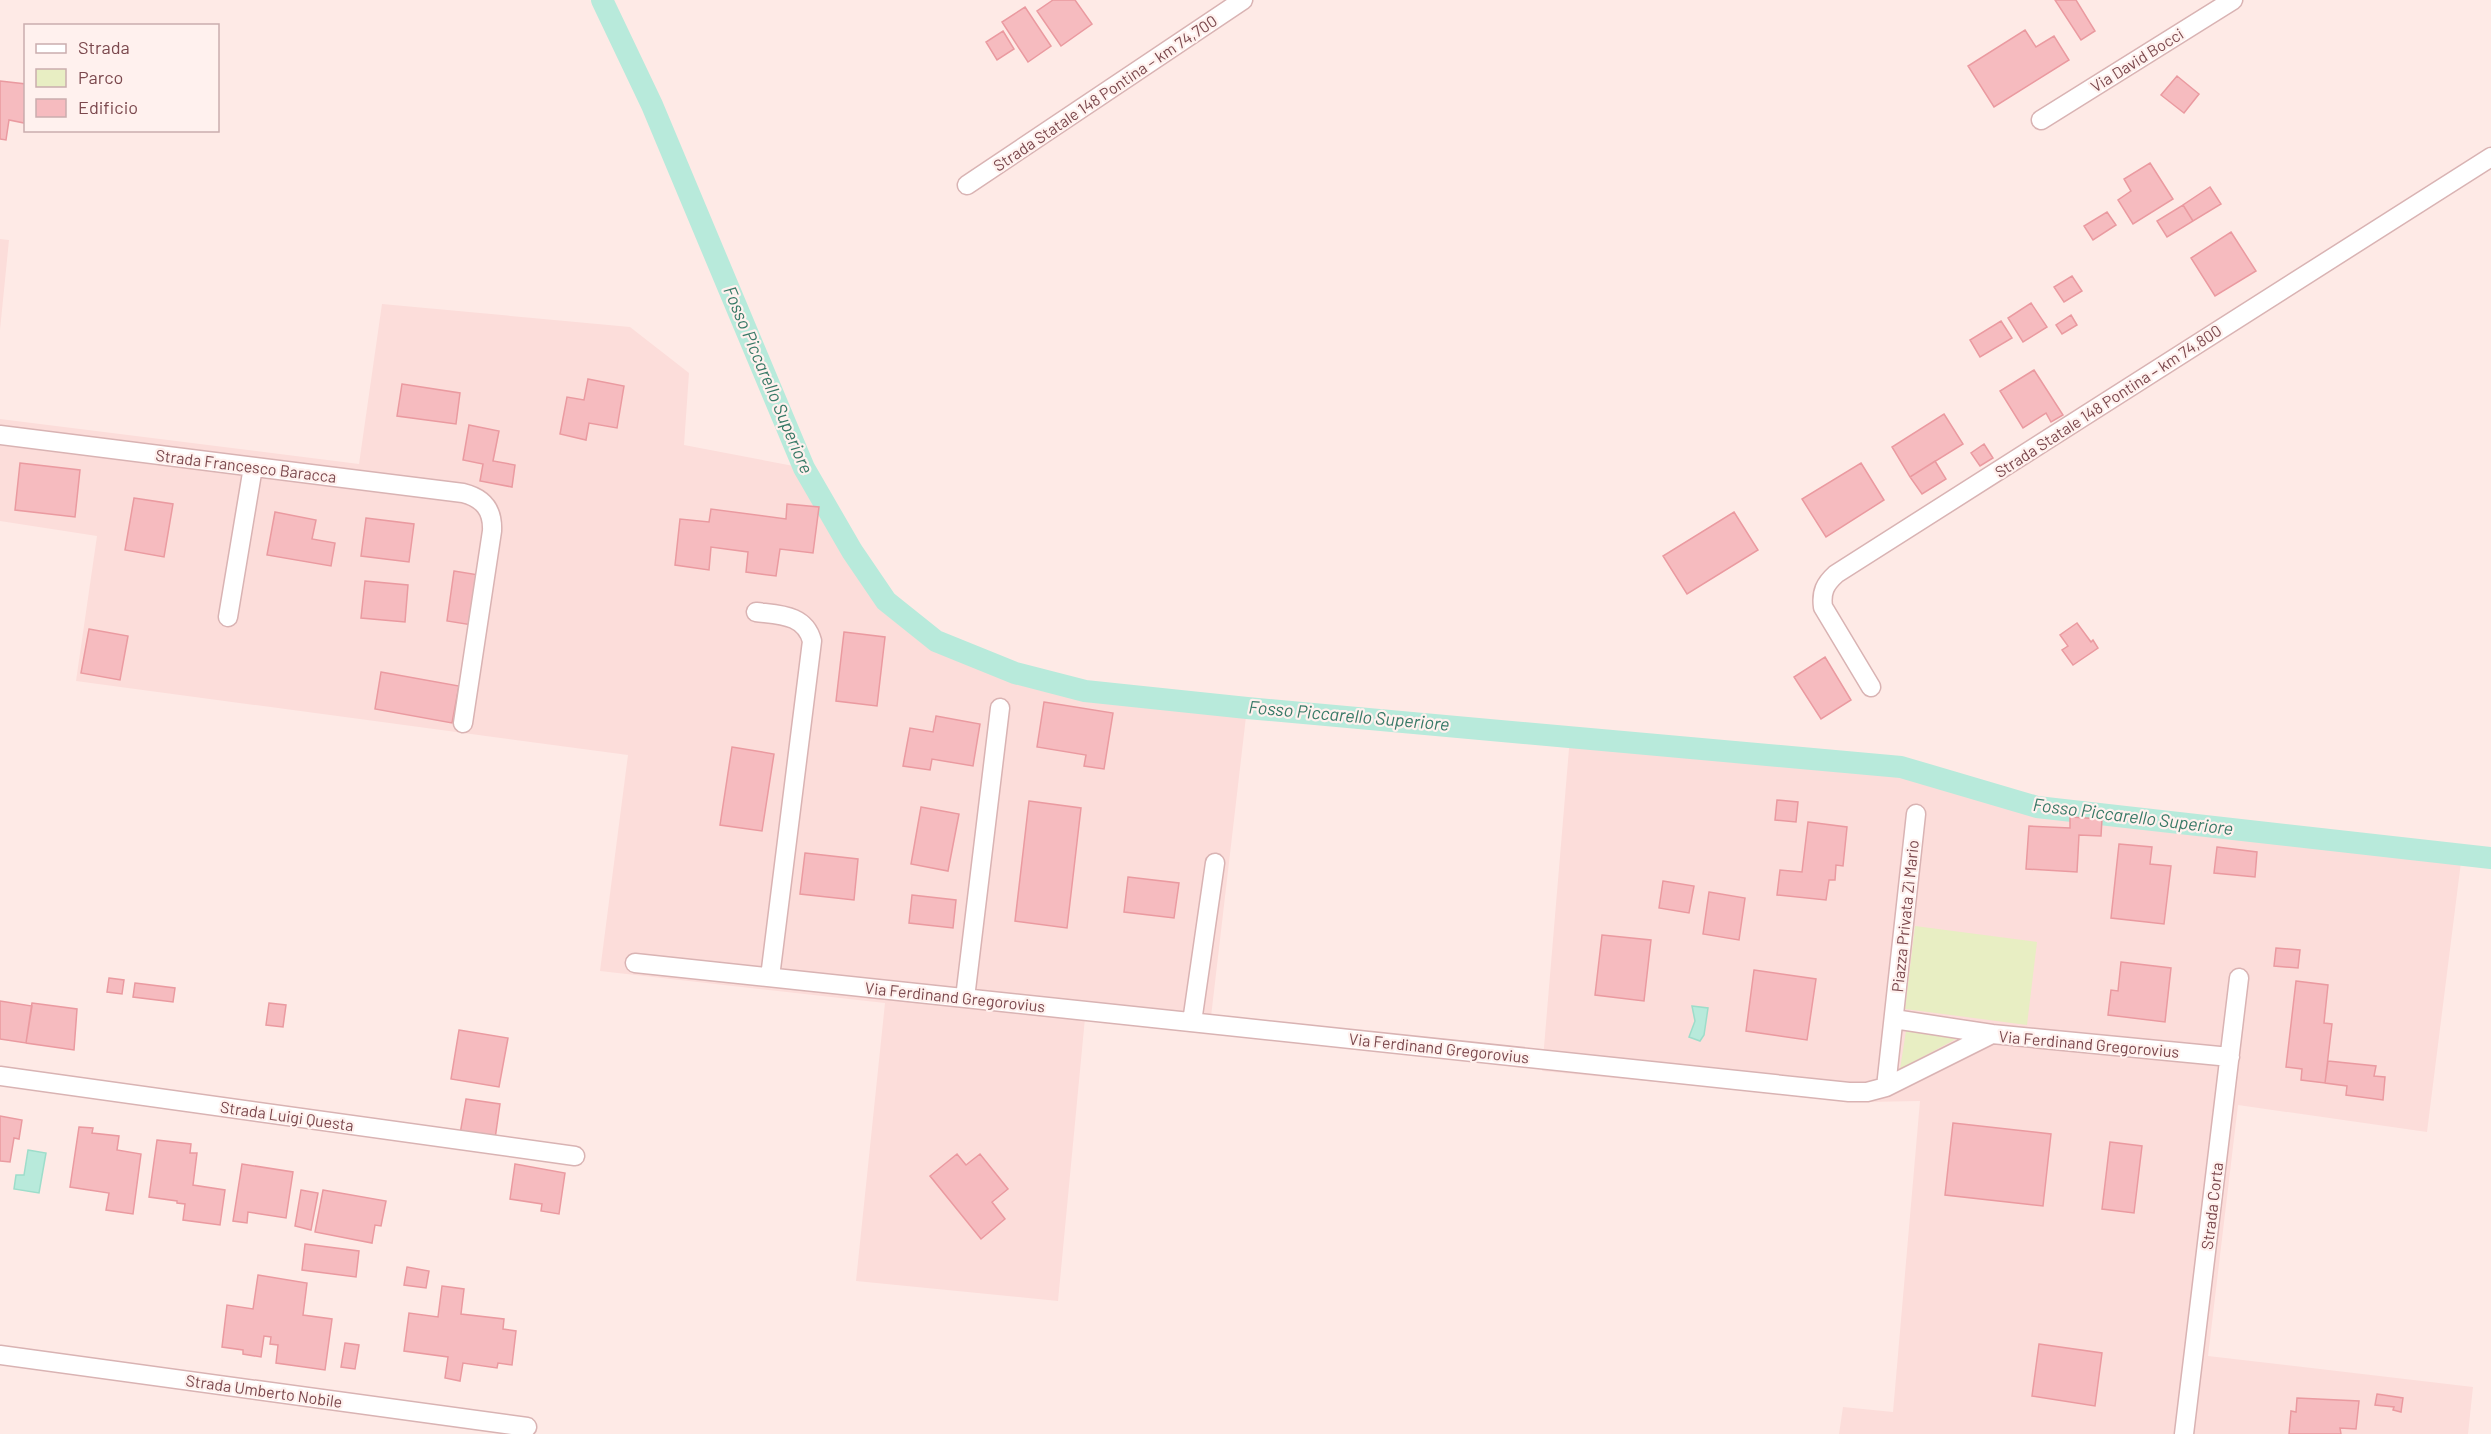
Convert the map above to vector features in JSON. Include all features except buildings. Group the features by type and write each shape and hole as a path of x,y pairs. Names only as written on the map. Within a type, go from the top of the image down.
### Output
{"street":[{"name":"Strada Statale 148 Pontina – km 74,700","path":"967,185 1243,0"},
{"name":"Via David Bocci","path":"2041,120 2233,0"},
{"name":"Strada Statale 148 Pontina – km 74,800","path":"1871,687 1823,607 1822,593 1836,574 2491,157"},
{"name":"Strada Francesco Baracca","path":"0,435 463,493 481,501 491,515 492,531 463,723"},
{"path":"228,617 253,467"},
{"path":"756,612 795,618 807,628 812,641 770,977"},
{"path":"965,998 1000,708"},
{"name":"Piazza Privata Zì Mario","path":"1886,1088 1916,814"},
{"path":"1192,1022 1215,863"},
{"name":"Via Ferdinand Gregorovius","path":"635,963 1850,1092 1867,1092 1886,1088 1992,1034 2230,1057"},
{"name":"Strada Corta","path":"2184,1434 2239,978"},
{"path":"1894,1019 1992,1034"},
{"name":"Strada Luigi Questa","path":"0,1076 575,1156"},
{"name":"Strada Umberto Nobile","path":"0,1355 527,1427"}],"shaded area":[{"path":"0,239 9,240 0,330"},
{"path":"382,304 630,327 689,373 684,445 804,468 852,551 886,601 936,641 1015,673 1085,691 1247,708 1209,1034 1085,1018 1058,1301 856,1281 885,1003 600,971 628,755 76,681 97,536 0,521 0,419 359,464"},
{"path":"1570,737 1901,767 2037,807 2462,854 2427,1132 2238,1105 2208,1356 2473,1387 2468,1434 1839,1434 1843,1407 1893,1412 1920,1101 1867,1102 1542,1071"}],"green space":[{"path":"1915,926 2037,942 2027,1025 1905,1009"},
{"path":"1906,1031 1958,1038 1900,1069"}],"water":[{"path":"1692,1006 1708,1008 1704,1035 1700,1041 1689,1037 1695,1021"},
{"path":"28,1150 46,1153 39,1193 14,1189 16,1175 24,1175"}],"waterway":[{"name":"Fosso Piccarello Superiore","path":"602,0 652,105 804,468 852,551 886,601 936,641 1015,673 1085,691 1247,708 1901,767 2037,807 2491,858"}]}
